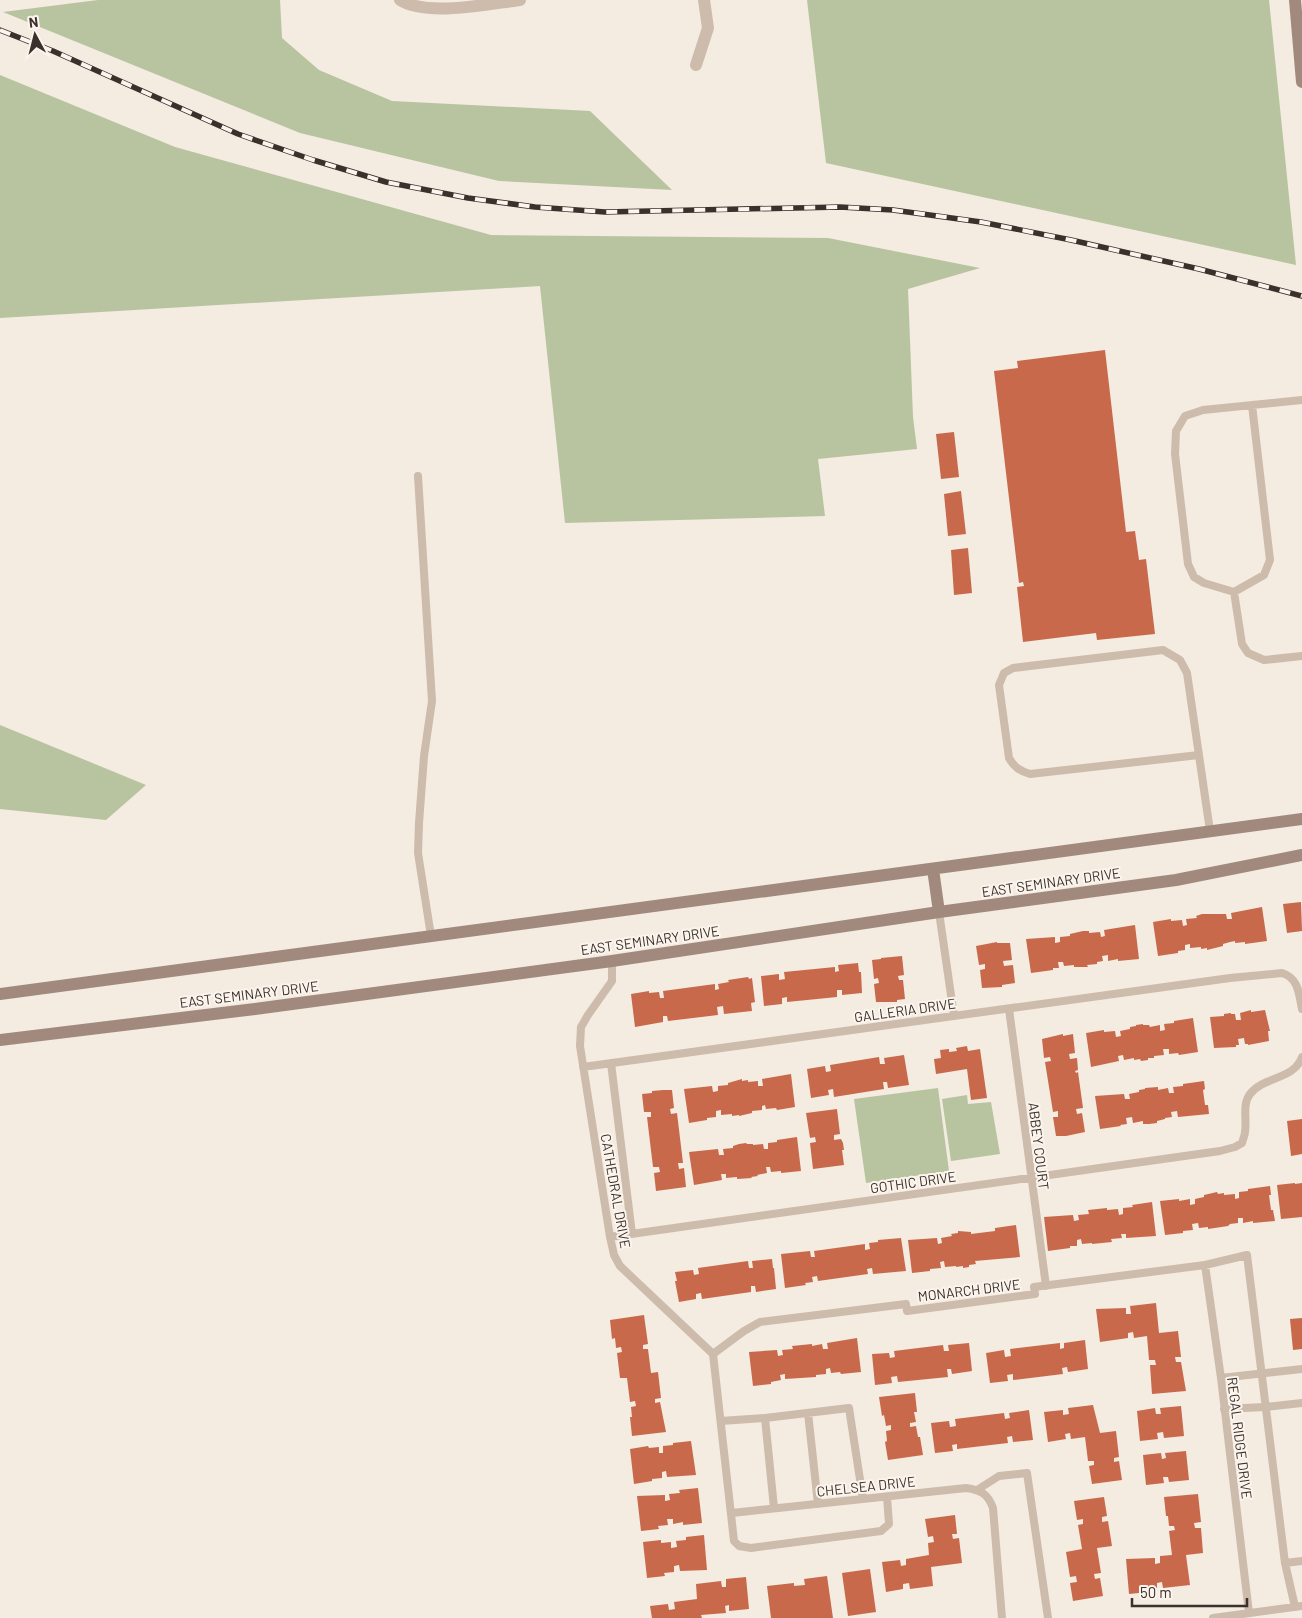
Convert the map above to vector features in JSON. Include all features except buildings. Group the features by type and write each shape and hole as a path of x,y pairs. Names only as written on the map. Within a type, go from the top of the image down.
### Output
{"main road":[{"path":"1297,0 1302,82"},
{"name":"EAST SEMINARY DRIVE","path":"0,994 1302,819"},
{"name":"EAST SEMINARY DRIVE","path":"0,1040 274,1007 612,962 939,912 1176,880 1302,856"},
{"path":"933,869 939,912"}],"street":[{"path":"400,0 408,5 436,10 520,0"},
{"path":"696,66 708,28 704,0"}],"lane":[{"path":"1252,405 1270,560 1264,575 1234,592 1194,577 1188,564 1175,454 1176,431 1185,416 1204,410 1252,405 1302,400"},
{"path":"418,476 432,701 424,756 418,852 431,936"},
{"path":"1234,592 1242,644 1248,653 1264,660 1302,656"},
{"path":"1199,755 1030,774 1020,771 1009,758 999,685 1004,673 1012,668 1163,650 1180,660 1186,673 1199,755 1210,831"},
{"path":"939,912 954,1016"},
{"name":"CATHEDRAL DRIVE","path":"612,962 612,980 588,1014 582,1027 580,1046 614,1255 620,1266 713,1354"},
{"name":"GALLERIA DRIVE","path":"583,1067 1230,978 1289,975 1296,983 1302,1010"},
{"name":"ABBEY COURT","path":"1009,1009 1046,1286"},
{"name":"GOTHIC DRIVE","path":"610,1237 1220,1151 1242,1143 1249,1095 1260,1084 1285,1075 1295,1068 1300,1063 1302,1057"},
{"path":"611,1063 632,1234"},
{"name":"REGAL RIDGE DRIVE","path":"1249,1613 1205,1265 1247,1255 1285,1563 1299,1607"},
{"name":"MONARCH DRIVE","path":"713,1354 744,1330 760,1322 906,1304 907,1311 1035,1294 1034,1287 1205,1265"},
{"path":"713,1354 734,1541 739,1546 751,1548 881,1531 889,1524 888,1497"},
{"path":"1220,1378 1302,1369"},
{"path":"1224,1409 1302,1403"},
{"path":"721,1422 849,1408 863,1499"},
{"path":"808,1413 818,1504"},
{"path":"765,1418 774,1508"},
{"path":"1002,1618 993,1508 990,1500 977,1490 999,1476 1027,1473 1048,1618"},
{"name":"CHELSEA DRIVE","path":"732,1513 966,1488 977,1490"},
{"path":"1285,1563 1302,1561"},
{"path":"1213,1618 1299,1607"}],"green space":[{"path":"98,0 280,0 282,38 319,70 392,101 590,111 672,190 499,181 300,133 3,12"},
{"path":"807,0 1269,0 1296,265 826,163"},
{"path":"0,75 175,147 491,235 828,238 980,268 908,289 913,417 917,449 818,459 825,516 565,523 540,286 0,318"},
{"path":"0,725 146,785 106,820 0,809"},
{"path":"938,1088 949,1171 866,1183 854,1099"},
{"path":"967,1095 968,1104 991,1102 1000,1154 951,1161 942,1099"}],"railway":[{"path":"0,30 53,51 238,134 313,160 386,182 468,198 535,207 605,212 840,207 893,210 981,222 1071,240 1199,269 1302,296"}]}
